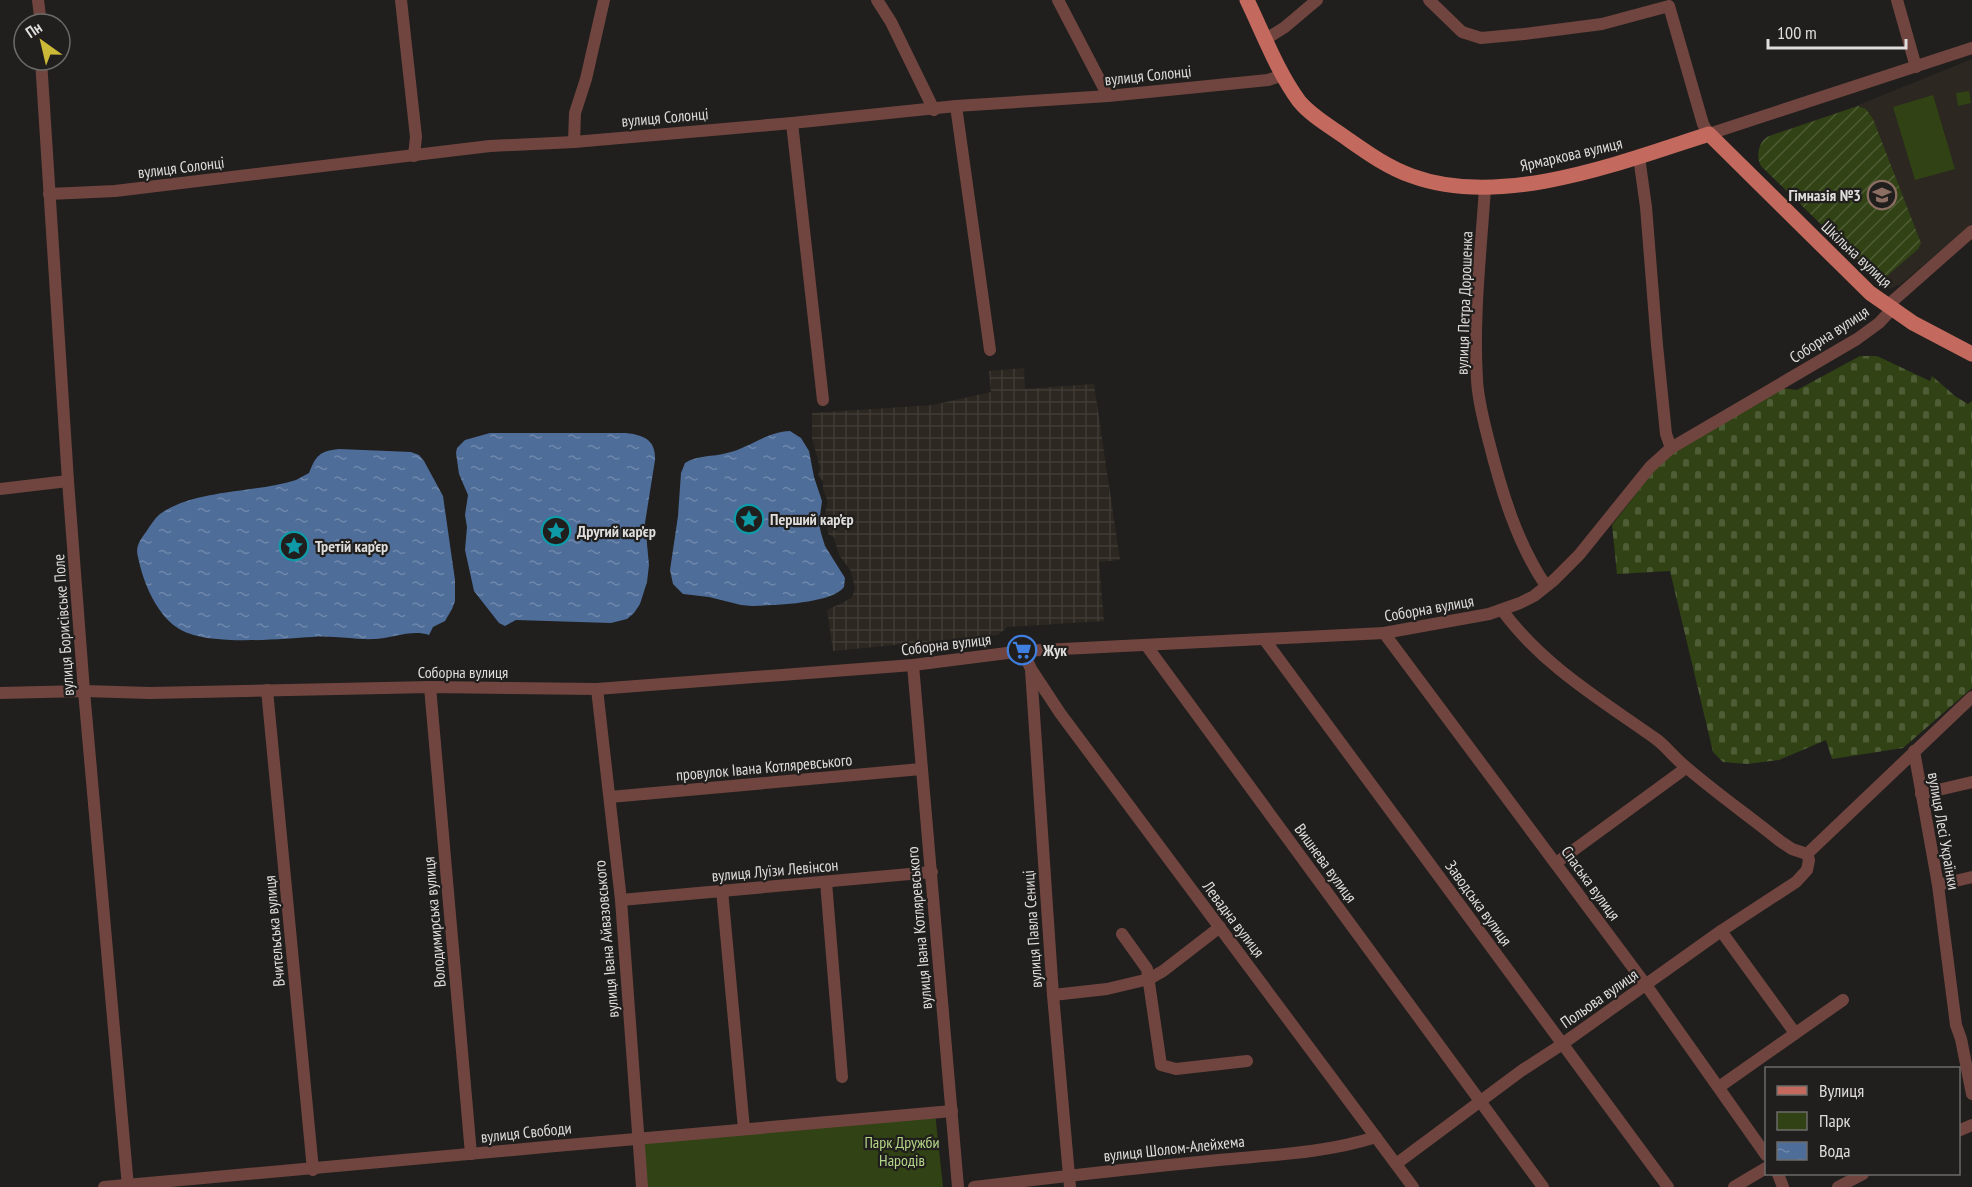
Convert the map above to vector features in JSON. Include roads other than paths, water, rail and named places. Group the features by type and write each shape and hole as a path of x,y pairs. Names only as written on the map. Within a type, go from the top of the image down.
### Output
{"main road":[{"name":"Ярмаркова вулиця","path":"1247,0 1283,75 1307,109 1394,169 1435,183 1485,188 1551,180 1639,157 1708,134"},
{"name":"Шкільна вулиця","path":"1708,134 1845,269 1890,307 1933,335 1972,354"}],"street":[{"path":"401,0 416,137 414,156"},
{"path":"574,142 575,113 604,0"},
{"path":"877,0 891,22 934,110"},
{"path":"1058,0 1108,96"},
{"path":"1266,39 1285,27 1317,0"},
{"path":"1430,0 1462,32 1481,38 1602,24 1669,6 1702,124 1708,134"},
{"path":"1897,0 1916,67"},
{"name":"Ярмаркова вулиця","path":"1708,134 1972,48"},
{"name":"вулиця Борисівське Поле","path":"42,72 84,691 128,1186"},
{"name":"вулиця Солонці","path":"49,194 115,191 508,145 574,142 934,110 956,106 1108,96 1268,80 1283,75"},
{"path":"956,106 990,350"},
{"path":"792,123 823,400"},
{"path":"1639,157 1646,207 1666,434 1671,448"},
{"name":"вулиця Петра Дорошенка","path":"1485,188 1478,320 1479,393 1502,494 1527,552 1546,586"},
{"name":"Соборна вулиця","path":"0,693 84,691 150,693 430,687 597,689 913,665 1023,651 1384,633 1470,619 1527,600 1546,586 1579,555 1650,467 1671,448 1857,339 1879,323 1890,307 1972,231"},
{"path":"0,489 68,481"},
{"path":"1502,610 1536,650 1603,703 1658,741 1686,768 1780,841 1792,849 1807,854"},
{"name":"Спаська вулиця","path":"1384,633 1646,985 1765,1152"},
{"name":"Заводська вулиця","path":"1264,639 1668,1187"},
{"name":"Вишнева вулиця","path":"1146,645 1543,1187"},
{"path":"1023,651 1031,669"},
{"name":"вулиця Івана Котляревського","path":"913,665 958,1187"},
{"name":"Левадна вулиця","path":"1031,669 1060,713 1413,1187"},
{"name":"вулиця Павла Сениці","path":"1031,669 1053,995 1069,1181"},
{"name":"Володимирська вулиця","path":"430,687 471,1154"},
{"name":"вулиця Івана Айвазовського","path":"597,689 621,900 642,1187"},
{"name":"Вчительська вулиця","path":"267,690 313,1170"},
{"name":"Польова вулиця","path":"1396,1164 1527,1067 1563,1044 1721,931 1800,879 1809,865 1807,854 1972,697"},
{"name":"вулиця Лесі Українки","path":"1914,751 1938,885 1956,1024 1972,1094"},
{"path":"1556,863 1686,768"},
{"name":"провулок Івана Котляревського","path":"609,797 921,769"},
{"path":"1921,794 1972,782"},
{"name":"вулиця Луїзи Левінсон","path":"621,900 932,872"},
{"path":"1938,885 1972,877"},
{"path":"826,882 842,1077"},
{"path":"722,890 744,1129"},
{"path":"1053,995 1107,989 1149,979 1163,971 1220,927"},
{"path":"1721,931 1795,1033"},
{"path":"1122,934 1144,964 1149,979 1161,1065 1176,1069 1247,1061"},
{"path":"1719,1087 1843,1000"},
{"name":"вулиця Свободи","path":"104,1187 313,1170 639,1137 952,1111"},
{"name":"вулиця Шолом-Алейхема","path":"974,1187 1069,1181 1291,1153 1349,1144 1376,1137"},
{"path":"1734,1187 1765,1169"},
{"path":"1838,1187 1859,1175"}],"water":[{"name":"Перший кар’єр","path":"790,431 801,438 809,451 822,501 819,523 821,533 825,546 845,578 844,587 837,593 815,600 762,606 741,605 709,597 683,594 673,584 670,570 678,516 681,473 685,463 735,451 773,434"},
{"name":"Другий кар’єр","path":"490,433 626,433 643,437 651,443 655,460 645,523 649,565 647,582 640,604 627,619 611,623 516,620 505,626 499,623 474,591 465,550 467,527 465,515 468,495 459,474 456,453 457,448 465,440"},
{"name":"Третій кар’єр","path":"339,449 411,452 419,455 424,461 443,496 455,580 455,601 445,621 433,627 429,635 409,633 376,639 320,637 226,640 194,635 172,624 158,608 147,588 137,553 140,541 158,516 190,500 296,480 309,473 319,455"}],"place":[{"name":"Гімназія №3","path":"1882,195"},
{"name":"Перший кар’єр","path":"749,519"},
{"name":"Другий кар’єр","path":"556,531"},
{"name":"Третій кар’єр","path":"294,546"},
{"name":"Жук","path":"1022,650"}],"park label":[{"name":"Парк Дружби Народів","path":"902,1151"}]}
